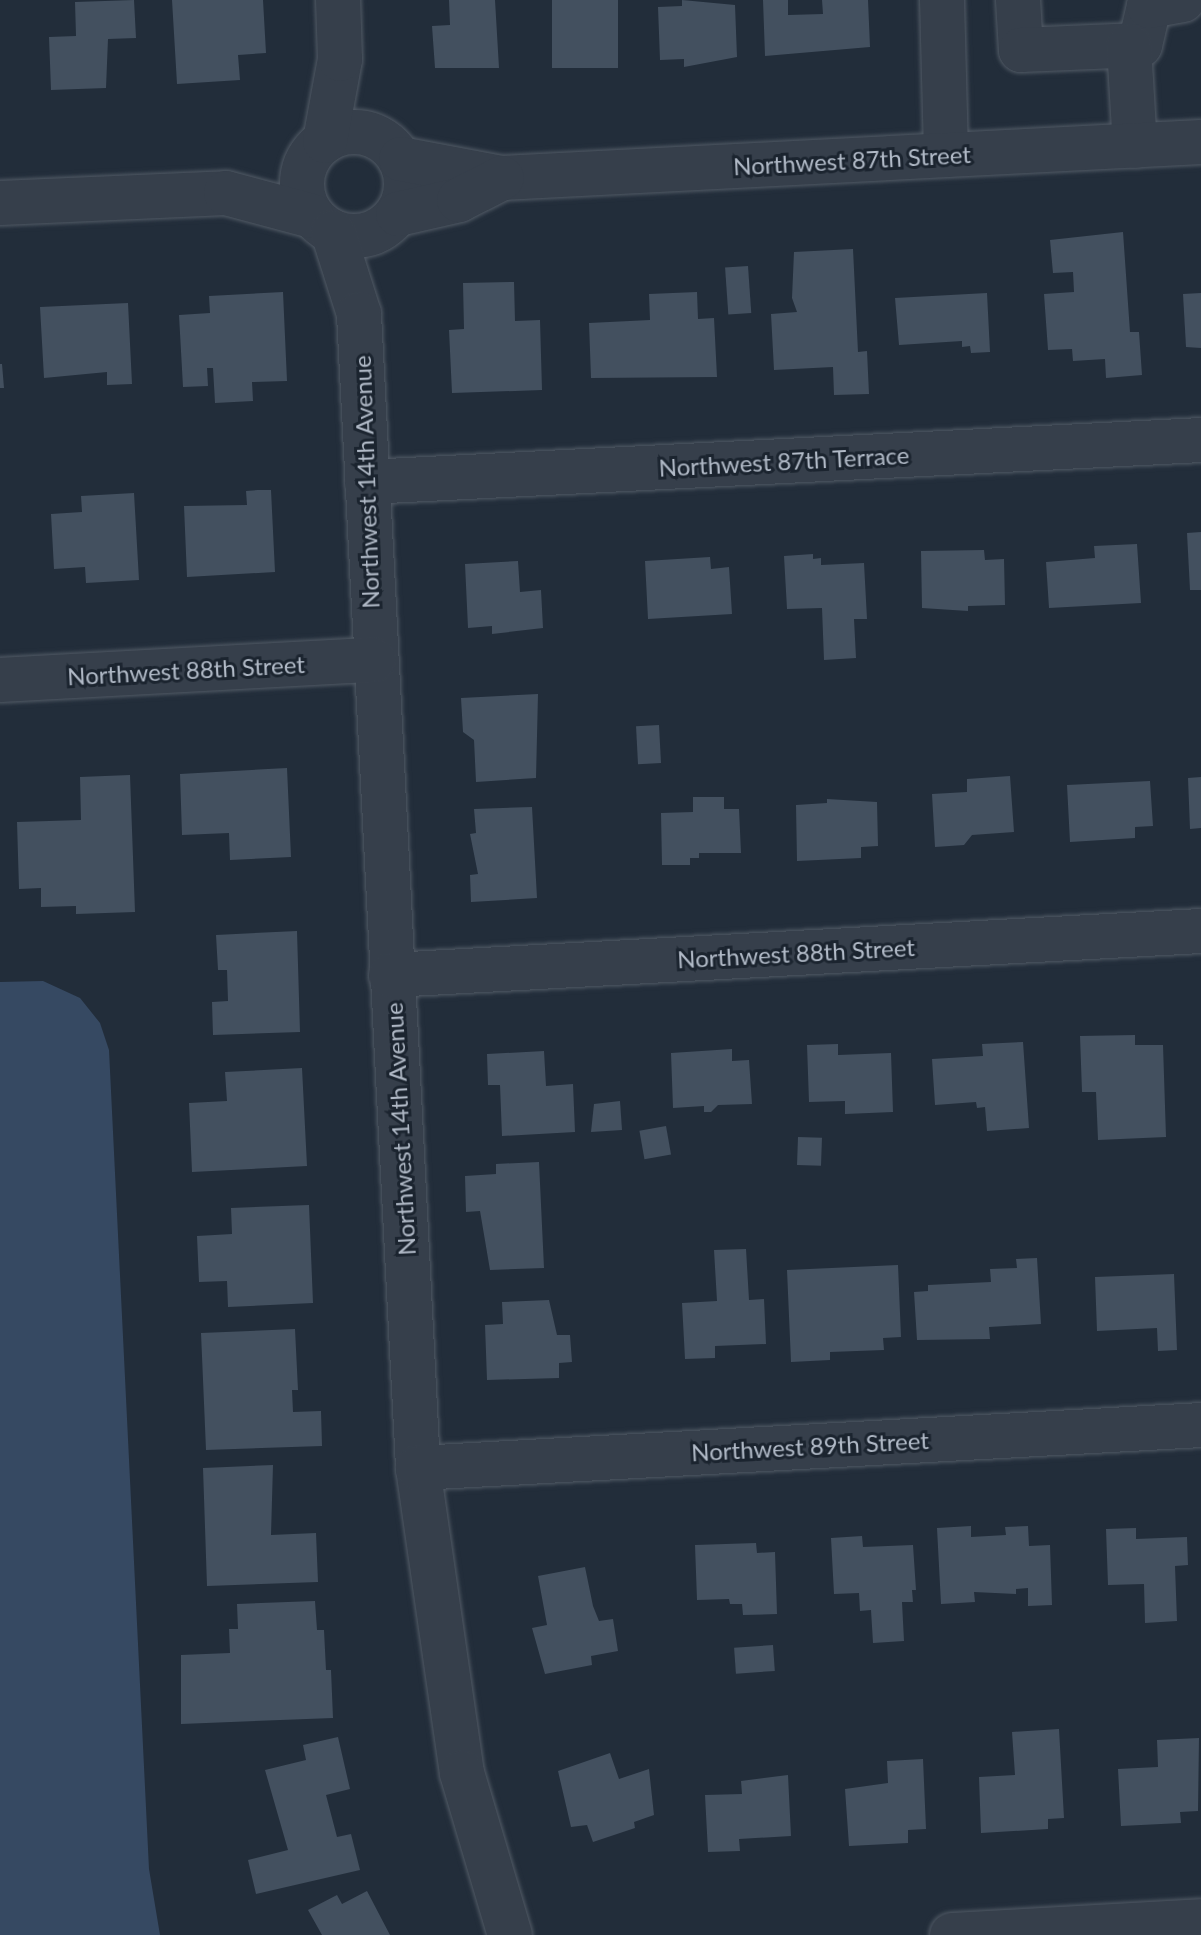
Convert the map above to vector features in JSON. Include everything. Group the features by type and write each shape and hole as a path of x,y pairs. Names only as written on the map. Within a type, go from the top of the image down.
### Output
{"street":[{"path":"322,224 302,189 316,151 340,59 338,0"},
{"path":"942,0 946,155"},
{"path":"1018,0 1021,50 1140,45 1149,6 1182,0"},
{"path":"1129,46 1135,146"},
{"path":"0,203 226,193 322,224 349,237 390,222 407,187 340,59"},
{"path":"226,193 316,151 341,134 388,147"},
{"name":"Northwest 87th Street","path":"388,147 502,178 1201,142"},
{"name":"Northwest 87th Street","path":"390,222 459,200 502,178"},
{"name":"Northwest 14th Avenue","path":"359,314 390,222"},
{"name":"Northwest 14th Avenue","path":"322,224 359,314 373,660 418,1468 462,1773 510,1935"},
{"name":"Northwest 87th Terrace","path":"367,482 1201,440"},
{"name":"Northwest 88th Street","path":"0,680 373,660"},
{"name":"Northwest 88th Street","path":"391,975 1201,931"},
{"name":"Northwest 89th Street","path":"418,1468 1201,1425"},
{"path":"952,1935 1201,1921"}],"water":[{"path":"43,981 80,998 100,1023 109,1050 149,1869 160,1935 0,1935 0,982"}],"building":[{"path":"134,0 136,38 108,39 106,88 51,90 49,37 76,36 75,2"},
{"path":"172,0 263,0 266,53 238,55 240,80 177,84"},
{"path":"449,0 495,0 499,68 435,68 432,26 450,25"},
{"path":"552,0 618,0 618,68 552,68"},
{"path":"682,0 735,5 737,57 684,67 684,59 660,60 658,7 682,6"},
{"path":"763,0 788,0 788,15 823,14 822,0 868,0 870,47 765,56"},
{"path":"1123,232 1130,332 1139,332 1142,375 1106,378 1105,359 1073,361 1072,349 1048,350 1044,294 1074,292 1073,272 1053,273 1050,240"},
{"path":"853,249 858,352 867,351 869,394 834,395 833,367 774,370 771,314 797,312 792,298 794,252"},
{"path":"748,266 751,313 728,314 725,268"},
{"path":"514,282 515,321 540,320 542,390 452,393 449,330 464,329 463,283"},
{"path":"283,292 287,381 252,382 253,401 215,403 213,368 207,368 208,386 183,387 179,315 210,313 209,296"},
{"path":"697,292 698,319 714,318 717,377 591,378 589,323 650,320 649,294"},
{"path":"987,293 990,352 971,353 970,346 962,347 962,341 899,345 895,298"},
{"path":"1201,293 1201,348 1186,347 1183,294"},
{"path":"128,303 132,384 107,385 107,372 44,378 40,307"},
{"path":"2,364 4,388 0,388"},
{"path":"271,490 275,572 187,577 184,506 247,505 246,491"},
{"path":"134,493 139,580 86,583 85,567 54,569 51,514 82,512 81,496"},
{"path":"1201,532 1201,590 1190,590 1187,533"},
{"path":"1137,544 1141,603 1049,608 1046,562 1095,558 1094,546"},
{"path":"984,550 985,560 1004,559 1005,605 968,606 968,611 922,608 921,551"},
{"path":"813,554 813,559 821,558 821,565 864,563 867,619 854,619 856,658 824,660 822,608 787,609 784,556"},
{"path":"710,557 711,569 729,567 732,614 648,619 645,561"},
{"path":"518,561 520,592 541,590 543,628 492,634 492,626 468,628 465,564"},
{"path":"538,694 536,778 476,782 474,740 463,732 461,698"},
{"path":"659,725 661,763 638,764 636,726"},
{"path":"287,768 291,857 230,860 229,833 182,835 180,774"},
{"path":"130,775 135,912 76,914 76,906 41,907 41,888 19,889 17,822 81,820 80,777"},
{"path":"1010,776 1014,832 972,835 964,845 935,847 932,794 967,792 967,779"},
{"path":"1201,777 1201,828 1190,829 1188,778"},
{"path":"1150,781 1153,826 1135,827 1135,838 1070,842 1067,785"},
{"path":"693,797 724,797 724,809 739,809 741,853 699,853 699,858 690,858 690,865 662,865 661,813 693,812"},
{"path":"827,799 877,802 878,846 861,847 861,858 797,861 796,805 827,803"},
{"path":"532,807 537,898 471,902 470,875 478,874 470,834 476,833 474,809"},
{"path":"297,931 300,1032 213,1035 212,1002 228,1001 227,970 218,970 216,935"},
{"path":"1135,1035 1135,1045 1163,1045 1166,1137 1098,1140 1096,1092 1082,1092 1080,1036"},
{"path":"1023,1042 1029,1128 987,1131 985,1107 977,1108 976,1102 935,1105 932,1059 983,1056 982,1044"},
{"path":"838,1044 838,1055 891,1053 893,1112 845,1114 845,1101 809,1102 807,1045"},
{"path":"732,1049 732,1061 749,1060 752,1104 718,1105 711,1112 704,1112 704,1106 673,1108 671,1053"},
{"path":"544,1051 546,1086 573,1084 575,1132 502,1136 500,1085 488,1085 487,1054"},
{"path":"302,1068 307,1166 192,1172 189,1103 227,1101 225,1072"},
{"path":"620,1101 622,1130 591,1132 594,1104"},
{"path":"666,1126 671,1155 644,1159 639,1131"},
{"path":"798,1137 822,1138 821,1166 797,1165"},
{"path":"539,1162 544,1268 490,1270 480,1211 466,1212 465,1176 496,1174 496,1164"},
{"path":"309,1205 313,1303 228,1307 227,1281 199,1282 197,1236 232,1234 231,1208"},
{"path":"746,1249 749,1300 764,1299 766,1344 715,1346 715,1358 685,1359 682,1303 717,1301 714,1250"},
{"path":"1037,1258 1041,1324 989,1327 990,1339 917,1340 914,1292 928,1291 928,1285 991,1282 990,1269 1017,1268 1016,1259"},
{"path":"898,1265 901,1337 883,1338 884,1350 830,1352 830,1360 791,1362 787,1270"},
{"path":"1174,1274 1177,1350 1158,1351 1157,1328 1097,1331 1095,1277"},
{"path":"549,1300 557,1335 570,1335 572,1362 559,1363 559,1378 487,1380 485,1325 503,1324 502,1302"},
{"path":"295,1329 298,1390 292,1390 293,1412 321,1411 322,1446 206,1450 201,1333"},
{"path":"273,1465 271,1535 316,1533 318,1582 207,1586 203,1468"},
{"path":"971,1526 971,1537 1006,1535 1005,1527 1028,1526 1029,1546 1050,1545 1052,1605 1028,1606 1028,1588 1016,1589 1016,1594 974,1592 975,1602 941,1604 937,1528"},
{"path":"1136,1528 1136,1539 1187,1537 1188,1565 1175,1566 1177,1621 1145,1623 1144,1584 1108,1585 1106,1529"},
{"path":"862,1536 863,1547 913,1545 916,1590 912,1590 913,1602 902,1602 904,1641 873,1643 871,1610 860,1611 859,1593 834,1594 831,1538"},
{"path":"756,1543 757,1553 775,1552 777,1614 743,1615 742,1604 730,1604 729,1599 697,1600 695,1545"},
{"path":"585,1567 599,1621 613,1619 618,1651 591,1656 592,1665 545,1674 532,1628 547,1625 538,1576"},
{"path":"315,1601 317,1630 324,1630 326,1670 331,1670 333,1718 181,1724 181,1655 230,1653 229,1629 238,1629 237,1604"},
{"path":"773,1645 775,1671 736,1674 734,1648"},
{"path":"1059,1729 1064,1818 1048,1819 1048,1829 981,1833 979,1777 1015,1775 1012,1732"},
{"path":"338,1737 350,1789 326,1795 337,1837 351,1834 360,1870 256,1894 248,1860 288,1850 265,1770 306,1760 303,1745"},
{"path":"1199,1738 1198,1811 1180,1812 1181,1823 1121,1826 1118,1769 1158,1767 1157,1740"},
{"path":"610,1753 619,1779 649,1769 654,1815 634,1822 635,1828 593,1842 587,1825 571,1827 558,1771"},
{"path":"923,1759 926,1829 908,1830 908,1843 849,1846 845,1789 888,1783 887,1761"},
{"path":"788,1775 791,1836 739,1839 740,1851 708,1852 705,1795 742,1794 741,1781"},
{"path":"367,1891 390,1935 322,1935 308,1910 337,1895 342,1904"}]}
